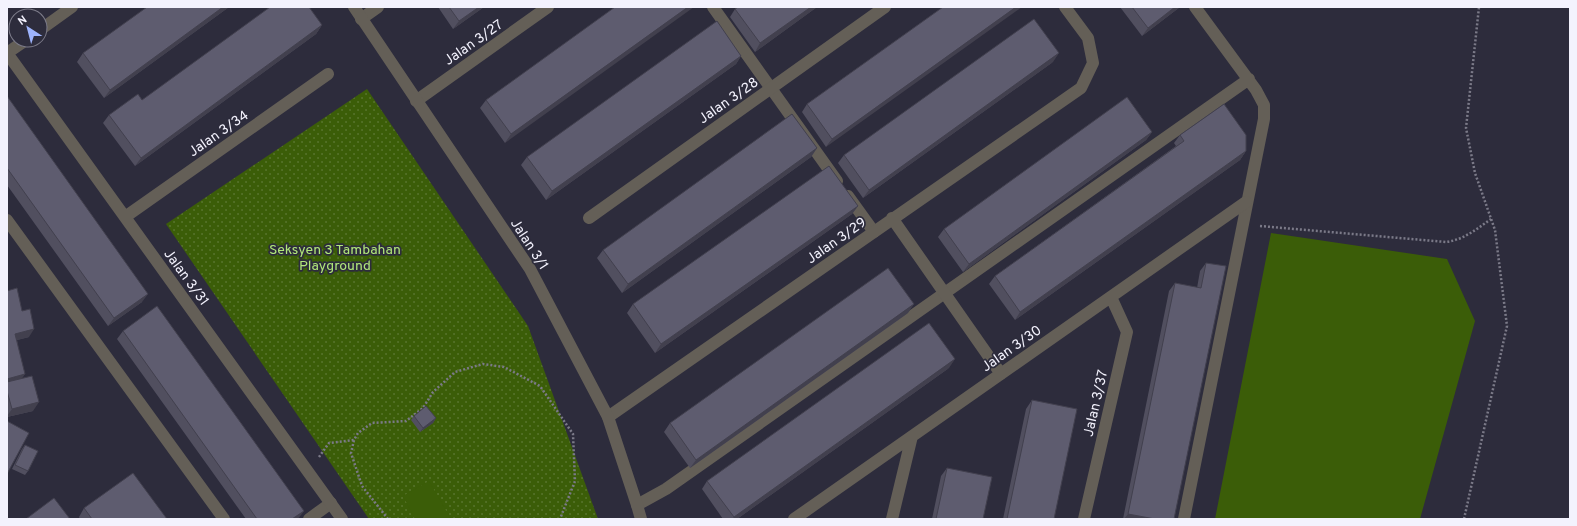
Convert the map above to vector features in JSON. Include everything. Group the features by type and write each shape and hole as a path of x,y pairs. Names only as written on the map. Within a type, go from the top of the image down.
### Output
{"street":[{"path":"48,24 72,7"},
{"name":"Jalan 3/1","path":"354,7 530,269 608,417 637,505 640,519"},
{"path":"361,19 378,7"},
{"name":"Jalan 3/27","path":"416,101 548,7"},
{"path":"713,7 874,232"},
{"name":"Jalan 3/28","path":"589,218 885,7"},
{"name":"Jalan 3/29","path":"608,417 892,218 1082,88 1093,63 1088,38 1065,7"},
{"path":"1184,519 1246,202 1264,119 1264,105 1256,90 1195,7"},
{"name":"Jalan 3/31","path":"7,53 342,519"},
{"name":"Jalan 3/34","path":"125,217 328,74"},
{"path":"637,505 666,489 1249,79"},
{"name":"Jalan 3/30","path":"794,519 1246,202"},
{"path":"892,218 1001,374"},
{"path":"7,220 224,519"},
{"name":"Jalan 3/37","path":"1084,519 1127,332 1111,297"},
{"path":"892,519 912,436"},
{"path":"309,519 331,503"}],"path":[{"path":"1464,519 1507,326 1495,230 1475,173 1466,128 1479,7"},
{"path":"1242,224 1446,242 1471,234 1491,219"},
{"path":"388,519 362,486 351,453 354,440 358,433 372,423 406,421 423,408 433,392 455,372 483,364 504,367 540,386 573,434 575,481 560,519"},
{"path":"309,473 329,443 354,440"}],"green space":[{"name":"Seksyen 3 Tambahan Playground","path":"367,89 528,326 598,519 369,519 166,224"},
{"path":"1271,233 1447,259 1475,321 1420,519 1215,519"},
{"path":"429,481 451,519 415,519 403,496"}],"building":[{"path":"147,7 223,7 110,90 83,53"},
{"path":"270,7 309,7 322,25 141,158 109,115 138,94 142,100"},
{"path":"449,7 479,7 459,21"},
{"path":"615,7 688,7 511,134 486,100"},
{"path":"738,7 811,7 760,43 735,9"},
{"path":"943,7 1016,7 832,139 807,104"},
{"path":"1132,7 1175,7 1148,28"},
{"path":"1034,19 1059,53 869,190 844,155"},
{"path":"717,21 741,56 552,191 527,157"},
{"path":"7,96 148,294 114,318 7,168"},
{"path":"1127,97 1152,132 969,264 944,229"},
{"path":"1224,104 1246,135 1246,151 1020,312 995,276 1184,141 1180,135"},
{"path":"792,114 817,148 628,284 603,250"},
{"path":"829,166 858,206 661,344 633,304"},
{"path":"1206,263 1226,266 1174,519 1155,519 1128,514 1175,283 1201,288"},
{"path":"888,268 914,304 696,460 670,423"},
{"path":"17,288 22,311 30,309 34,329 15,334 25,374 7,379 7,291"},
{"path":"157,306 304,511 292,519 257,519 123,331"},
{"path":"929,323 955,359 734,517 707,481"},
{"path":"32,376 39,402 12,409 7,391 7,382"},
{"path":"1032,400 1077,409 1054,519 1007,519"},
{"path":"426,406 436,418 423,428 414,416"},
{"path":"7,421 29,433 7,474"},
{"path":"25,445 38,451 28,471 15,465"},
{"path":"947,468 992,477 983,519 936,519"},
{"path":"133,473 167,519 92,519 84,508"},
{"path":"54,498 70,519 26,519"}]}
